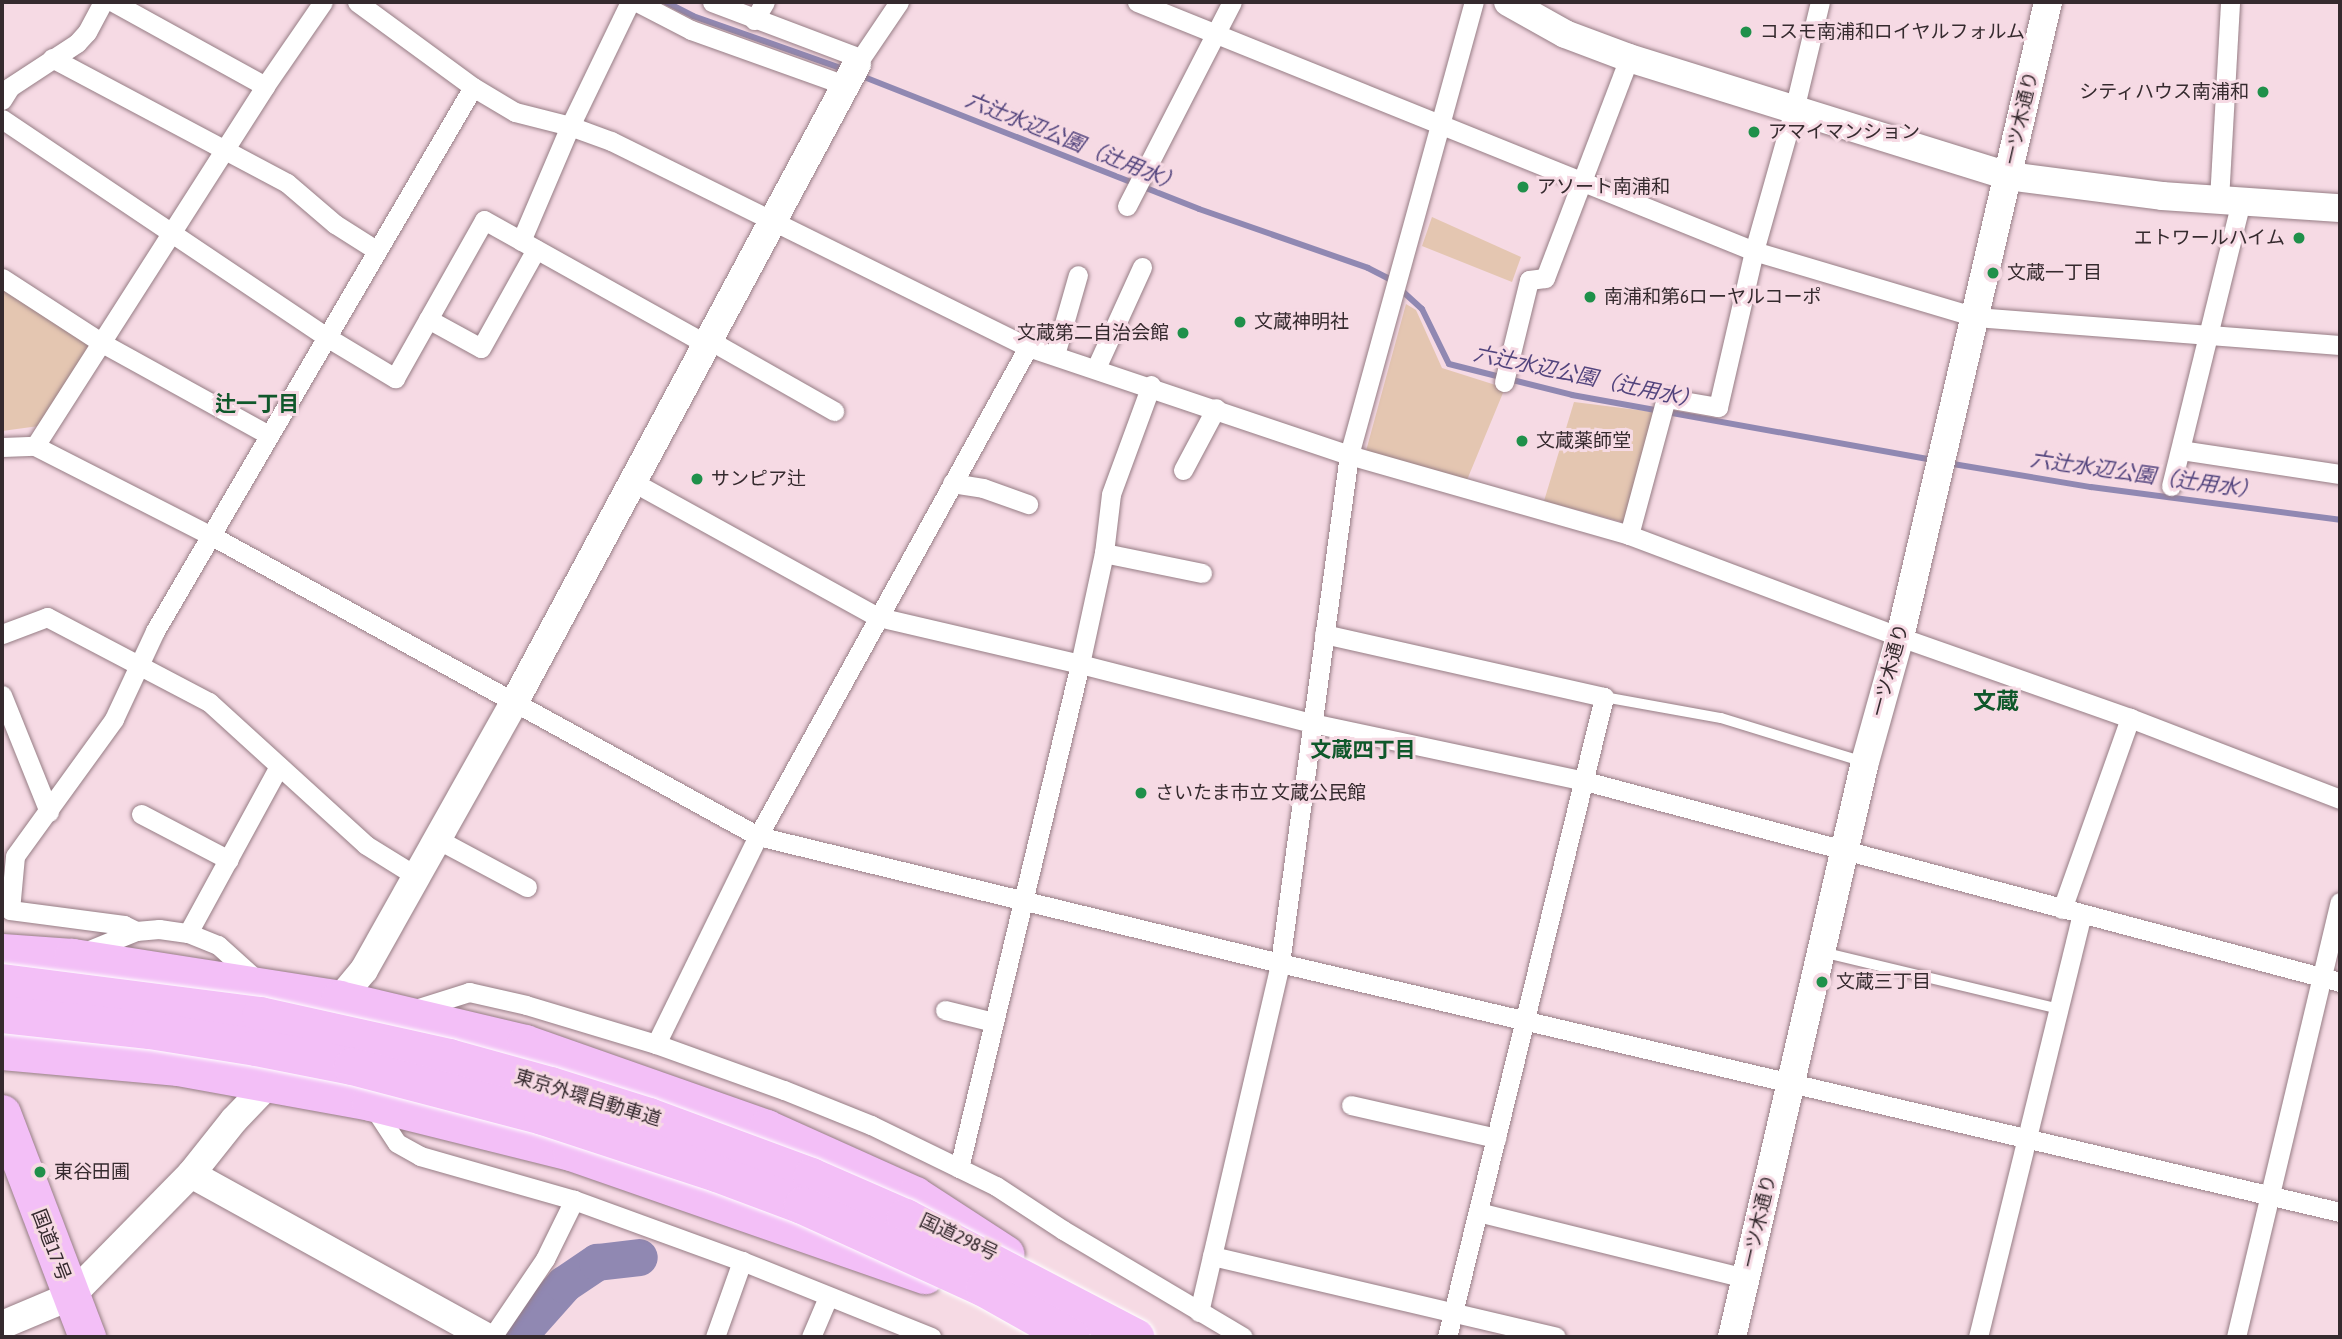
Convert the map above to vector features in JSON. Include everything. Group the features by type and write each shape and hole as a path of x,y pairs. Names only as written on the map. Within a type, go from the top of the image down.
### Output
{"highway":[{"path":"2,952 72,957 339,999 404,1012 525,1044 766,1128 915,1195 1031,1288"},
{"name":"東京外環自動車道","path":"2,982 261,1015 449,1057 551,1085 724,1143 822,1181 905,1217 1136,1337"},
{"name":"東京外環自動車道","path":"2,1014 149,1030 256,1047 352,1066 542,1116 716,1173 802,1205 984,1289 1071,1337"},
{"path":"2,1051 178,1067 370,1102 572,1152 849,1251 1031,1288"},
{"name":"国道17号","path":"2,1113 87,1337"},
{"name":"国道298号","path":"748,1162 943,1228 1031,1288 1086,1337"},
{"name":"国道298号","path":"1031,1288 1155,1337"}],"street":[{"path":"2,100 10,87 77,43 87,32 103,2"},
{"path":"113,2 265,86"},
{"path":"35,446 265,86 323,2"},
{"path":"357,2 473,87 515,112 570,126 657,162 1028,346 1349,455 1629,535 1900,637 2130,718 2340,799"},
{"path":"428,319 481,348 529,245 570,126 630,2"},
{"path":"637,2 691,30 853,71"},
{"path":"712,2 754,20 853,71"},
{"path":"754,20 765,2"},
{"path":"2,1325 71,1296 191,1174 234,1119 270,1084 365,970 514,703 853,71 899,2"},
{"path":"1136,2 1754,251 1975,317 2340,345"},
{"path":"1128,206 1232,2"},
{"path":"1199,1312 1280,962 1349,455 1474,2"},
{"path":"1508,2 1565,34 1629,58 2008,176 2056,185 2340,208"},
{"path":"1629,535 1666,398 1718,407 1754,251 1794,110 1820,2"},
{"name":"一ツ木通り","path":"1732,1337 1865,762 1900,637 2048,2"},
{"path":"2171,486 2210,335 2230,201 2230,2"},
{"path":"52,58 286,183 335,225 376,250"},
{"path":"1504,382 1529,280 1545,278 1629,58"},
{"path":"136,931 124,925 10,910 15,856 114,719 155,631 325,336 473,87"},
{"path":"2,119 325,336 395,378 484,220 834,411"},
{"path":"1096,368 1142,267"},
{"path":"1055,355 1078,275"},
{"path":"2,278 102,343 269,435"},
{"path":"656,1044 758,836 1028,346"},
{"path":"959,1168 1080,663 1104,553 1111,495 1151,386"},
{"path":"1183,470 1216,408"},
{"path":"2,447 35,446 212,536 758,836 2340,1212"},
{"path":"2181,450 2340,474"},
{"path":"633,482 878,617 1080,663 1312,723 1585,781 2331,980"},
{"path":"952,483 983,488 1028,504"},
{"path":"1104,553 1202,573"},
{"path":"2,634 47,617 209,702 366,845 416,876"},
{"path":"1324,634 1604,697 1447,1337"},
{"path":"2,695 50,811"},
{"path":"2062,909 2130,718"},
{"path":"188,933 279,766"},
{"path":"141,814 229,860"},
{"path":"437,839 527,887"},
{"path":"2236,1337 2271,1195 2331,980 2340,902"},
{"path":"1978,1337 2082,915"},
{"path":"72,957 136,931 159,929 188,933 218,946 269,989"},
{"path":"404,1012 469,992 526,1005 656,1044 784,1090 871,1125 996,1186 1243,1337"},
{"path":"945,1010 994,1022"},
{"path":"370,1102 397,1143 420,1156 574,1200 742,1261 920,1336"},
{"path":"1352,1105 1496,1138"},
{"path":"191,1174 486,1337"},
{"path":"492,1337 545,1259 574,1200"},
{"path":"1478,1212 1745,1278"},
{"path":"1212,1256 1556,1337"},
{"path":"715,1337 742,1261"},
{"path":"811,1337 828,1297"}],"lane":[{"path":"1604,697 1721,718 1865,762"},
{"path":"1821,952 2060,1009"}],"shaded area":[{"path":"1432,217 1521,257 1512,282 1422,246"},
{"path":"2,287 88,341 88,350 39,426 2,431"},
{"path":"1406,304 1416,310 1442,368 1505,388 1467,480 1366,451"},
{"path":"1574,402 1662,413 1626,523 1544,501"}],"waterway":[{"name":"六辻水辺公園（辻用水）","path":"666,2 693,16 846,70"},
{"name":"六辻水辺公園（辻用水）","path":"859,75 1199,209 1368,268 1388,278 1422,309 1449,364 1572,395 1933,460"},
{"name":"六辻水辺公園（辻用水）","path":"1947,463 2091,487 2340,520"},
{"path":"517,1337 564,1284 597,1262 639,1257"}],"place":[{"name":"コスモ南浦和ロイヤルフォルム","path":"1746,32"},
{"name":"シティハウス南浦和","path":"2263,92"},
{"name":"アマイマンション","path":"1754,132"},
{"name":"アソート南浦和","path":"1523,187"},
{"name":"エトワールハイム","path":"2299,238"},
{"name":"文蔵一丁目","path":"1993,273"},
{"name":"南浦和第6ローヤルコーポ","path":"1590,297"},
{"name":"文蔵神明社","path":"1240,322"},
{"name":"文蔵第二自治会館","path":"1183,333"},
{"name":"文蔵薬師堂","path":"1522,441"},
{"name":"サンピア辻","path":"697,479"},
{"name":"さいたま市立 文蔵公民館","path":"1141,793"},
{"name":"文蔵三丁目","path":"1822,982"},
{"name":"東谷田圃","path":"40,1172"}],"district":[{"name":"辻一丁目","path":"257,403"},
{"name":"文蔵","path":"1996,701"},
{"name":"文蔵四丁目","path":"1363,749"}]}
